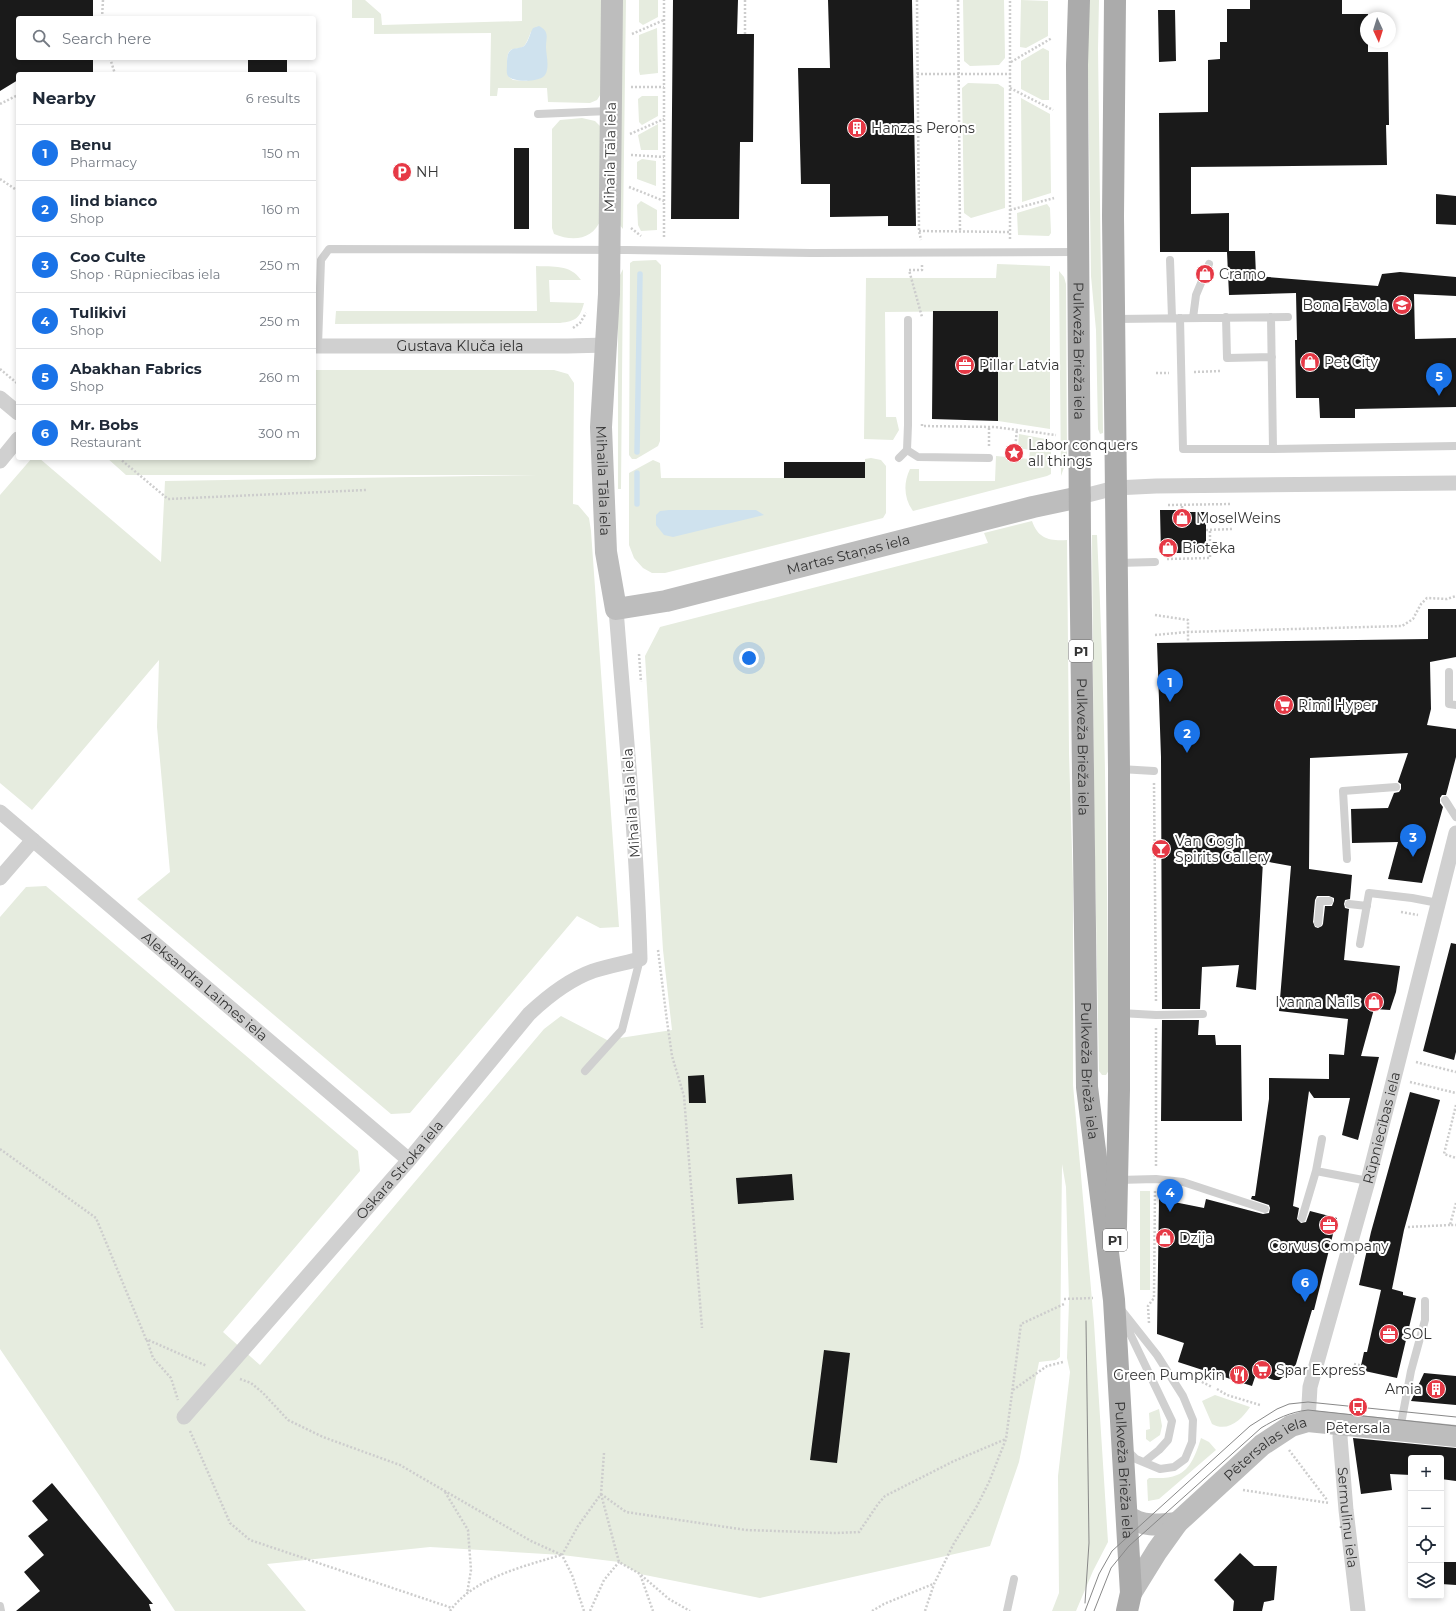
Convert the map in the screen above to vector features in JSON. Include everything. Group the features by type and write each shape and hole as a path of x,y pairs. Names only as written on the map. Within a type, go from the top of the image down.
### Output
{"main road":[{"name":"Pulkveža Brieža iela","path":"1079,0 1077,65 1078,252 1087,1087 1114,1300 1127,1516 1129,1602"},
{"name":"Pulkveža Brieža iela","path":"1114,1300 1119,1090 1119,769 1113,216 1115,0"},
{"path":"1087,1087 1094,1100 1098,1103 1104,1104 1110,1102 1119,1090"}],"street":[{"name":"Mihaila Tāla iela","path":"612,0 607,345 601,427 606,552 616,609 627,742 640,959"},
{"name":"Gustava Kluča iela","path":"316,346 607,345"},
{"path":"0,398 16,411"},
{"path":"0,461 16,441"},
{"path":"1080,497 1115,488 1156,486 1456,483"},
{"name":"Martas Staņas iela","path":"616,609 666,602 1033,507 1080,497"},
{"name":"Aleksandra Laimes iela","path":"0,812 409,1160"},
{"name":"Rūpniecības iela","path":"1308,1422 1310,1387 1368,1181 1456,832"},
{"path":"0,878 33,840"},
{"name":"Oskara Stroka iela","path":"184,1417 409,1160 529,1014 566,984 592,971 640,959"},
{"name":"Pētersalas iela","path":"1129,1602 1157,1551 1177,1523 1262,1445 1291,1426 1308,1422 1342,1424 1456,1436"},
{"name":"Sermuliņu iela","path":"1342,1424 1340,1437 1346,1510 1358,1611"},
{"path":"1127,1516 1141,1523 1152,1525 1177,1523"}],"lane":[{"path":"538,114 610,111"},
{"path":"316,346 321,260 329,249 609,250 811,253 1078,252"},
{"path":"1170,260 1176,318 1183,449 1456,446"},
{"path":"1193,318 1196,295 1209,264"},
{"path":"1271,317 1273,449"},
{"path":"1114,319 1288,317"},
{"path":"1226,318 1227,358 1272,357"},
{"path":"899,458 907,450 908,320"},
{"path":"907,450 918,457 989,458"},
{"path":"1116,563 1155,562"},
{"path":"1449,672 1449,704 1456,705"},
{"path":"1119,769 1154,771"},
{"path":"1347,859 1343,791 1396,787"},
{"path":"1445,800 1456,817"},
{"path":"1360,944 1369,893 1412,898 1438,903"},
{"path":"1318,923 1320,901 1329,902"},
{"path":"1349,904 1367,906"},
{"path":"585,1071 622,1030 640,959"},
{"path":"1119,1013 1156,1015 1203,1014"},
{"path":"1302,1218 1316,1170 1322,1139"},
{"path":"1316,1170 1368,1181"},
{"path":"1117,1180 1156,1179 1183,1182 1264,1209"},
{"path":"1114,1300 1172,1421 1168,1440 1159,1450 1144,1462"},
{"path":"1114,1300 1157,1355 1183,1396 1193,1420 1192,1442 1185,1459 1174,1467 1160,1469 1136,1459 1123,1444"},
{"path":"1400,1430 1411,1371 1425,1320 1425,1301"},
{"path":"1007,1611 1014,1579"},
{"path":"0,1606 1,1611"}],"path":[{"path":"102,16 103,0"},
{"path":"658,236 664,237 664,0"},
{"path":"745,0 745,34"},
{"path":"917,0 919,231 922,270 909,270 922,314 922,322"},
{"path":"958,0 960,232"},
{"path":"1010,0 1010,239 1017,240"},
{"path":"630,28 629,35 664,20"},
{"path":"1011,62 1052,38"},
{"path":"111,60 114,72"},
{"path":"917,74 1010,74"},
{"path":"629,94 629,87 664,87"},
{"path":"1010,88 1053,110"},
{"path":"0,104 16,96"},
{"path":"629,134 664,119"},
{"path":"629,128 629,141"},
{"path":"629,148 629,155 664,157"},
{"path":"0,179 16,190"},
{"path":"629,179 630,194"},
{"path":"630,187 664,201"},
{"path":"1010,210 1054,198"},
{"path":"630,221 630,228 640,236 646,236"},
{"path":"919,231 1010,232"},
{"path":"568,328 574,328 580,323 585,317 588,307"},
{"path":"0,369 16,382"},
{"path":"922,418 922,426 989,426 1056,435"},
{"path":"989,426 989,458"},
{"path":"1015,450 1016,429"},
{"path":"121,460 168,499 366,490"},
{"path":"1162,504 1232,504"},
{"path":"1182,504 1182,512"},
{"path":"1165,559 1210,558 1208,530 1232,529"},
{"path":"1155,635 1187,632 1402,626 1413,619 1421,604 1427,598 1447,599 1456,596"},
{"path":"1155,615 1188,620 1188,642"},
{"path":"639,654 641,689"},
{"path":"1150,1330 1148,1306 1154,1298 1156,1179 1154,771"},
{"path":"1367,906 1414,914 1434,920"},
{"path":"658,944 672,1056 684,1096 702,1328"},
{"path":"1412,1060 1456,1072"},
{"path":"1406,1081 1456,1093"},
{"path":"1456,1105 1444,1154 1456,1158"},
{"path":"0,1149 96,1218 153,1358 171,1378 184,1417 230,1523 250,1540 451,1610 467,1594 496,1576 562,1555 578,1526 601,1494"},
{"path":"1450,1225 1456,1203"},
{"path":"1408,1227 1456,1225"},
{"path":"1064,1299 1090,1298 1114,1300"},
{"path":"925,1611 934,1584 953,1544 990,1482 1006,1439 1021,1324 1064,1304"},
{"path":"146,1339 191,1360 251,1383 263,1393 288,1420 323,1437 400,1465 531,1541 562,1555 572,1575 584,1611"},
{"path":"1012,1390 1047,1366 1063,1362"},
{"path":"1354,1364 1364,1366"},
{"path":"1181,1372 1212,1387"},
{"path":"1217,1389 1228,1395 1260,1406"},
{"path":"601,1494 626,1512 656,1517 746,1530 835,1533 859,1532 885,1496 954,1462 1006,1439"},
{"path":"1285,1445 1333,1506"},
{"path":"604,1453 601,1494 619,1562 640,1574 669,1599 690,1611"},
{"path":"444,1490 468,1530 471,1570 467,1594"},
{"path":"1242,1490 1330,1503"},
{"path":"590,1611 604,1580 619,1562"},
{"path":"640,1574 654,1611"},
{"path":"872,1611 884,1604 934,1584"}],"shaded area":[{"path":"352,0 365,0 381,14 382,25 522,21 522,0 604,0 602,92 597,100 590,103 548,102 547,88 498,88 497,96 490,96 491,33 374,34 374,18 352,18","holes":["531,32 546,47 546,54 527,81 513,80 509,77 507,63 508,54 511,50 524,46"]},
{"path":"622,0 626,0 623,229 619,224"},
{"path":"639,0 658,0 658,17 643,25 639,22"},
{"path":"963,0 1004,0 1005,58 999,65 970,66 964,61"},
{"path":"1021,0 1048,1 1048,36 1026,48 1020,47"},
{"path":"1087,0 1099,0 1098,49 1103,431 1103,433 1100,434 1098,429 1096,330 1091,276"},
{"path":"657,28 658,73 640,75 639,35"},
{"path":"1043,48 1049,51 1049,100 1042,100 1021,89 1021,61"},
{"path":"968,83 998,84 1004,88 1005,208 971,218 964,213 962,88"},
{"path":"642,96 658,96 658,116 642,125 639,122 638,99"},
{"path":"1021,98 1050,114 1051,193 1022,202"},
{"path":"582,118 595,121 602,128 601,219 593,231 588,235 575,238 561,237 554,234 552,228 552,129 560,120"},
{"path":"658,124 658,150 641,150 638,135"},
{"path":"642,159 656,161 656,186 637,179 637,162"},
{"path":"641,201 657,210 657,230 641,231 638,225 637,205"},
{"path":"1047,204 1050,208 1051,233 1049,236 1018,235 1017,213"},
{"path":"656,260 661,265 660,441 658,446 636,459 632,459 629,455 630,263 633,261"},
{"path":"997,264 1050,266 1050,429 998,421 998,311 885,312 886,417 896,417 899,430 893,440 864,439 866,278 996,278"},
{"path":"536,266 561,267 572,271 581,280 549,280 550,302 584,303 581,312 574,320 560,323 335,324 336,311 537,311"},
{"path":"623,269 621,489 618,489 618,279"},
{"path":"1059,271 1064,277 1066,284 1067,459 1061,476"},
{"path":"316,370 554,370 568,374 574,383 573,504 578,505 589,518 591,531 619,927 600,928 577,916 410,1113 391,1114 137,899 170,872 157,727 159,660 32,810 0,783 0,495 30,460 41,460 161,562 165,481 538,475 126,475 109,460 316,460"},
{"path":"1019,434 1051,440 1051,474 913,511 906,496 906,480 910,469 919,469 919,481 995,481 996,456 1029,459 1030,450 1018,448"},
{"path":"871,458 881,460 886,466 886,513 883,518 665,573 652,573 643,568 634,558 629,545 629,473 653,460 660,463 661,478 865,478 865,459"},
{"path":"1032,521 1038,532 1045,538 1067,540 1069,753 1073,883 1073,1085 1094,1323 1108,1542 1093,1571 1076,1611 1052,1611 1059,1593 1058,1476 1070,1372 1067,1358 1069,1302 1066,1187 1062,1164 1060,1357 1056,1360 1039,1362 1019,1462 990,1546 760,1598 640,1574 619,1562 562,1555 430,1547 267,1564 306,1611 175,1611 99,1495 0,1349 0,917 26,887 46,886 358,1151 360,1171 223,1332 260,1365 544,1029 561,1016 607,1040 672,1030 663,950 645,656 660,627 988,543 984,533"},
{"path":"1092,535 1097,535 1104,736 1109,1070 1106,1075 1102,1075 1099,1071 1094,811"},
{"path":"1140,1191 1150,1191 1150,1290 1140,1290"},
{"path":"1215,1395 1250,1407 1239,1420 1229,1426 1224,1427 1212,1424 1202,1401"},
{"path":"1159,1409 1162,1426 1160,1435 1150,1442 1146,1439 1146,1430 1150,1429 1149,1413"},
{"path":"1201,1438 1209,1442 1216,1450 1159,1499 1148,1501 1147,1480 1149,1478 1171,1477 1182,1473 1193,1460"}],"water":[{"path":"539,26 545,30 547,35 546,47 548,65 545,75 538,79 527,81 515,80 508,76 508,53 513,49 525,45 533,28"},
{"path":"756,510 764,515 673,537 664,535 656,525 656,515 660,511"}],"building":[{"path":"0,0 93,0 93,16 16,16 16,60 93,60 93,72 16,72 16,81 0,91"},
{"path":"673,0 738,0 737,34 754,34 753,142 740,142 739,219 671,219"},
{"name":"Hanzas Perons","path":"828,0 912,0 916,226 888,226 888,216 830,217 830,184 801,184 798,68 830,68"},
{"path":"1250,0 1342,0 1342,14 1360,14 1360,48 1368,48 1368,52 1388,52 1389,125 1386,125 1387,165 1191,167 1191,214 1229,213 1229,251 1255,251 1256,276 1378,286 1382,274 1400,272 1456,277 1456,296 1414,294 1415,339 1456,338 1456,407 1355,409 1355,418 1320,418 1319,398 1296,398 1296,293 1229,295 1227,252 1160,252 1159,113 1208,112 1208,60 1220,59 1220,42 1227,42 1227,9 1250,9"},
{"path":"1158,10 1175,10 1176,61 1159,62"},
{"path":"248,60 287,60 287,72 248,72"},
{"path":"514,148 529,148 529,229 514,229"},
{"path":"1436,194 1456,196 1456,225 1436,224"},
{"name":"Pillar Latvia","path":"933,311 998,311 998,421 932,419"},
{"path":"784,462 865,462 865,478 784,478"},
{"path":"1160,510 1176,510 1176,512 1206,512 1206,548 1185,549 1186,553 1161,553"},
{"path":"1428,609 1456,609 1456,657 1430,662 1431,709 1427,725 1456,729 1456,757 1446,795 1442,795 1440,798 1440,803 1443,807 1422,883 1388,879 1398,842 1352,843 1351,809 1388,808 1394,793 1399,792 1401,789 1401,784 1398,782 1408,753 1310,758 1309,869 1352,875 1350,899 1345,900 1344,904 1345,908 1349,909 1344,960 1400,966 1396,992 1390,1010 1374,1009 1361,1056 1379,1057 1358,1140 1342,1135 1350,1098 1314,1098 1309,1091 1293,1206 1299,1208 1297,1219 1301,1223 1306,1222 1310,1211 1337,1218 1314,1310 1312,1310 1296,1364 1290,1375 1287,1374 1279,1380 1274,1380 1256,1374 1252,1386 1178,1362 1184,1343 1157,1334 1159,1199 1204,1208 1206,1199 1263,1214 1269,1213 1269,1205 1251,1199 1252,1196 1255,1196 1269,1099 1269,1078 1329,1079 1329,1054 1344,1055 1348,1019 1279,1011 1291,866 1263,861 1256,990 1236,987 1239,965 1202,967 1200,1009 1162,1009 1161,757 1157,643 1428,639","holes":["1317,896 1329,896 1334,898 1332,906 1325,906 1323,924 1318,928 1315,927 1313,922 1315,900"]},
{"path":"1451,943 1456,944 1456,1052 1454,1060 1423,1051"},
{"path":"1162,1020 1199,1020 1198,1035 1215,1035 1216,1045 1241,1045 1242,1121 1161,1121"},
{"path":"704,1075 706,1103 689,1103 688,1076"},
{"path":"1410,1092 1440,1100 1404,1230 1392,1289 1403,1292 1403,1295 1416,1298 1397,1378 1360,1370 1364,1352 1367,1352 1381,1290 1359,1285 1371,1232"},
{"path":"792,1174 794,1200 738,1204 736,1178"},
{"path":"824,1350 850,1353 837,1463 810,1460"},
{"name":"Amia","path":"1424,1373 1456,1376 1456,1405 1411,1401"},
{"path":"1353,1438 1456,1448 1456,1481 1444,1479 1444,1455 1408,1455 1408,1475 1390,1474 1392,1490 1361,1494"},
{"path":"52,1483 153,1604 149,1604 151,1611 16,1611 40,1591 24,1572 44,1555 28,1536 48,1520 32,1501"},
{"path":"1240,1553 1254,1566 1277,1566 1274,1600 1264,1602 1262,1611 1233,1611 1234,1601 1214,1580"},
{"path":"1444,1562 1456,1562 1456,1585 1444,1584"}],"waterway":[{"path":"637,452 640,274"},
{"path":"637,473 637,504"}],"tram line":[{"path":"1085,1603 1089,1543 1086,1321"},
{"path":"1085,1611 1099,1574 1112,1551 1250,1426 1277,1409 1289,1404 1308,1402 1456,1417"},
{"path":"1094,1611 1111,1568 1129,1546 1261,1428 1283,1416 1308,1410 1456,1426"}],"place":[{"name":"Hanzas Perons","path":"857,128"},
{"name":"NH","path":"402,172"},
{"name":"Cramo","path":"1205,274"},
{"name":"Bona Favola","path":"1402,305"},
{"name":"Pet City","path":"1310,362"},
{"name":"Pillar Latvia","path":"965,365"},
{"name":"Abakhan Fabrics","path":"1439,396"},
{"name":"Labor conquers all things","path":"1014,453"},
{"name":"MoselWeins","path":"1182,518"},
{"name":"Biotēka","path":"1168,548"},
{"name":"Benu","path":"1170,702"},
{"name":"Rimi Hyper","path":"1284,705"},
{"name":"lind bianco","path":"1187,753"},
{"name":"Van Gogh Spirits Gallery","path":"1161,849"},
{"name":"Coo Culte","path":"1413,857"},
{"name":"Ivanna Nails","path":"1374,1002"},
{"name":"Tulikivi","path":"1170,1212"},
{"name":"Corvus Company","path":"1329,1225"},
{"name":"Dzija","path":"1165,1238"},
{"name":"Mr. Bobs","path":"1305,1302"},
{"name":"SOL","path":"1389,1334"},
{"name":"Spar Express","path":"1262,1370"},
{"name":"Green Pumpkin","path":"1239,1375"},
{"name":"Amia","path":"1436,1389"},
{"name":"Pētersala","path":"1358,1407"}]}
